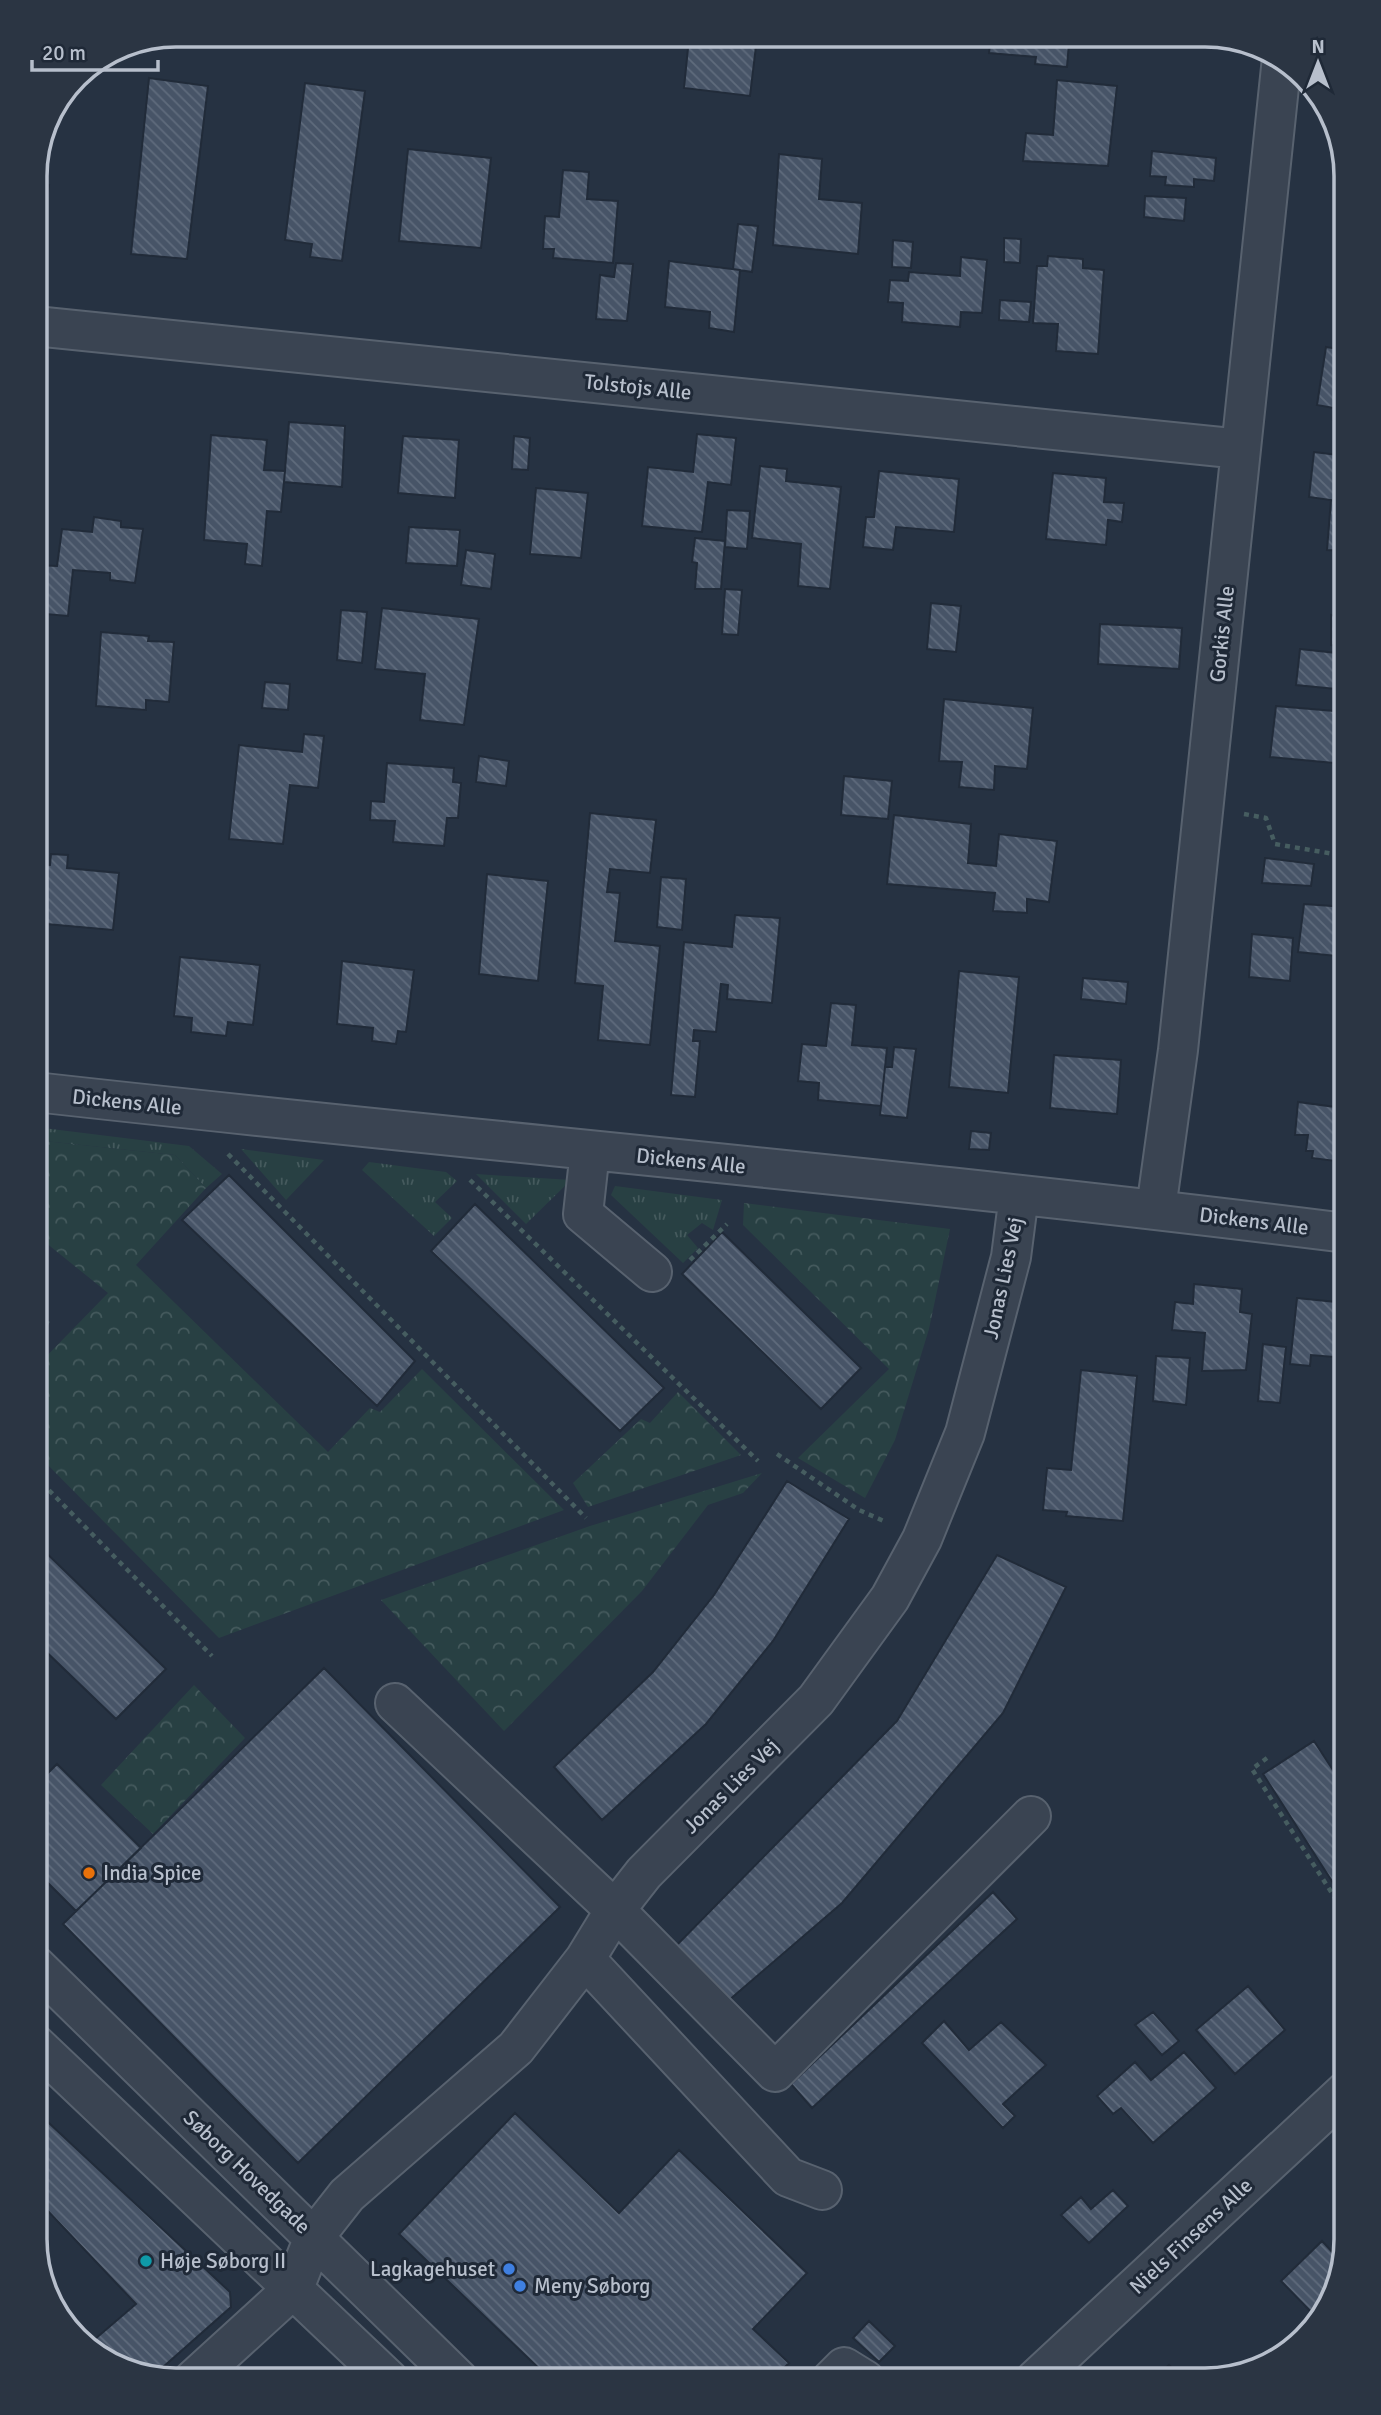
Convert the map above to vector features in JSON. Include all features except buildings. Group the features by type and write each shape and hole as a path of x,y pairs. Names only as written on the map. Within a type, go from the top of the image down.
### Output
{"street":[{"name":"Gorkis Alle","path":"1156,1209 1178,1050 1281,72"},
{"name":"Tolstojs Alle","path":"48,327 1241,449"},
{"name":"Dickens Alle","path":"48,1093 463,1139 1156,1209 1334,1231"},
{"path":"590,1151 583,1214 652,1272"},
{"name":"Jonas Lies Vej","path":"293,2288 314,2236 347,2195 516,2048 585,1959 615,1910 644,1873 816,1700 890,1598 922,1539 965,1433 1011,1257 1020,1195"},
{"path":"395,1703 615,1910 775,2072 1031,1816"},
{"path":"585,1959 788,2177 822,2190"},
{"name":"Søborg Hovedgade","path":"47,1977 446,2367"},
{"path":"47,2055 377,2367"},
{"name":"Niels Finsens Alle","path":"1048,2368 1334,2102"},
{"path":"207,2367 293,2288"}],"path":[{"path":"1203,806 1266,818 1275,844 1334,854"},
{"path":"214,1112 211,1137 586,1518"},
{"path":"463,1139 458,1168 758,1461"},
{"path":"652,1272 681,1269 727,1224"},
{"path":"777,1454 859,1510 922,1539"},
{"path":"47,1489 212,1656"},
{"path":"1267,1758 1252,1769 1334,1896"}],"green space":[{"path":"48,1129 189,1146 222,1174 206,1188 175,1155 48,1141"},
{"path":"48,1141 175,1155 206,1188 136,1265 328,1452 370,1408 380,1412 422,1369 564,1510 219,1638 47,1465 47,1355 108,1293 47,1244"},
{"path":"241,1149 324,1160 286,1200"},
{"path":"369,1162 446,1172 457,1181 435,1202 452,1218 434,1236 362,1170"},
{"path":"476,1174 571,1180 526,1224"},
{"path":"615,1186 722,1200 713,1230 702,1223 687,1235 698,1248 683,1263 611,1195"},
{"path":"744,1203 950,1229 929,1329 895,1440 865,1498 798,1458 889,1369 743,1225"},
{"path":"678,1392 741,1455 588,1507 573,1483 641,1419 650,1423"},
{"path":"762,1473 743,1493 708,1505 642,1591 504,1731 381,1600 590,1526"},
{"path":"194,1685 245,1738 153,1834 101,1785"}],"place":[{"name":"India Spice","path":"89,1873"},
{"name":"Høje Søborg II","path":"146,2261"},
{"name":"Lagkagehuset","path":"509,2269"},
{"name":"Meny Søborg","path":"520,2286"}]}
